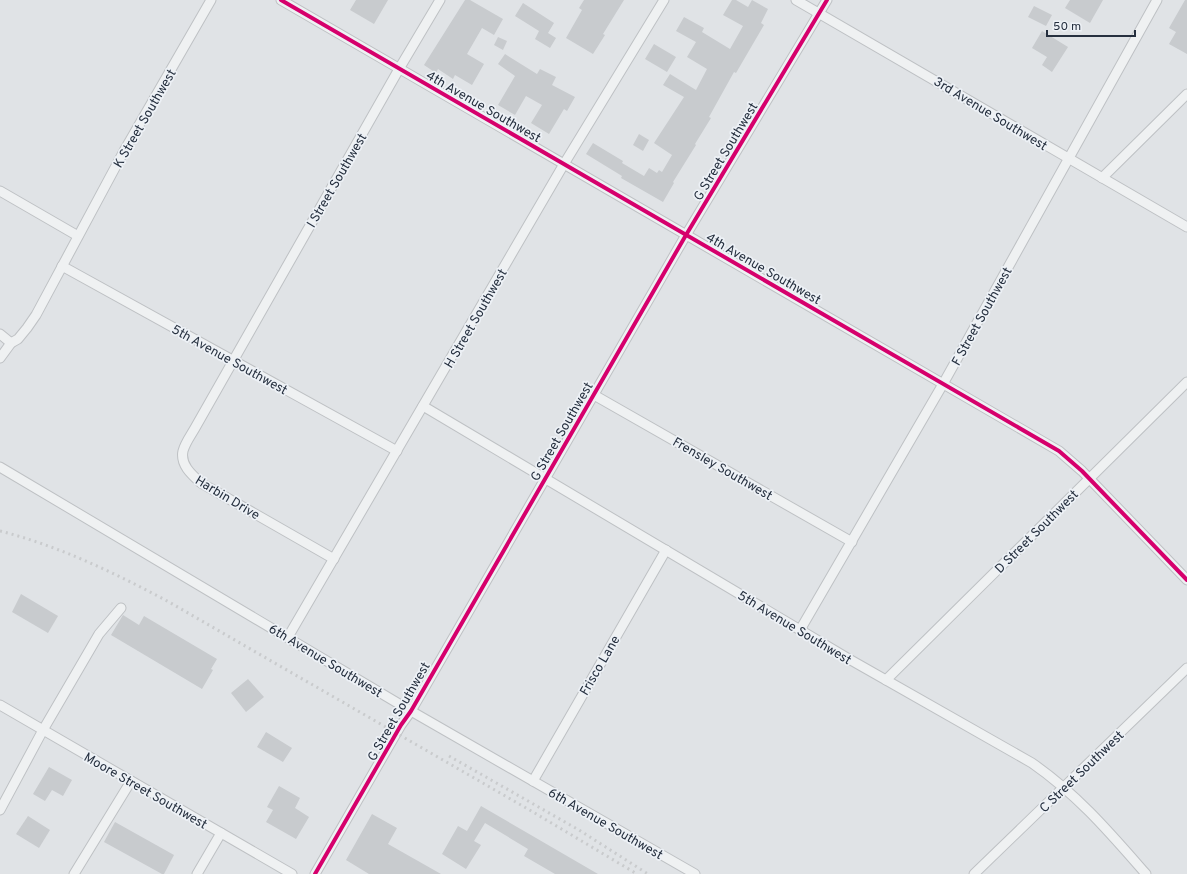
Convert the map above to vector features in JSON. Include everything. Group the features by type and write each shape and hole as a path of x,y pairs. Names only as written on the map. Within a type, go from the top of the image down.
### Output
{"street":[{"name":"K Street Southwest","path":"62,266 124,151 211,0"},
{"name":"4th Avenue Southwest","path":"281,0 1059,452 1089,478 1187,580"},
{"name":"I Street Southwest","path":"233,361 399,69 440,0"},
{"name":"H Street Southwest","path":"288,637 564,164 664,0"},
{"name":"3rd Avenue Southwest","path":"796,0 1187,227"},
{"name":"G Street Southwest","path":"316,874 686,235 827,0"},
{"name":"F Street Southwest","path":"800,630 943,384 1157,0"},
{"path":"1102,178 1187,94"},
{"path":"0,191 78,236"},
{"path":"0,358 11,343 18,339 36,314 62,266"},
{"name":"5th Avenue Southwest","path":"62,266 397,451"},
{"path":"0,334 11,343"},
{"name":"Harbin Drive","path":"233,361 183,451 186,468 201,483 334,560"},
{"name":"D Street Southwest","path":"886,680 1187,382"},
{"name":"Frensley Southwest","path":"594,395 852,542"},
{"name":"5th Avenue Southwest","path":"423,406 800,630 1032,763 1053,778 1090,812 1146,874"},
{"name":"6th Avenue Southwest","path":"0,467 411,711 695,874"},
{"name":"Frisco Lane","path":"532,781 666,550"},
{"path":"0,810 43,730 99,634 120,608"},
{"name":"C Street Southwest","path":"974,874 1187,668"},
{"name":"Moore Street Southwest","path":"0,705 292,874"},
{"path":"74,874 131,780"},
{"path":"197,874 221,833"}],"building":[{"path":"356,0 388,0 374,24 350,10"},
{"path":"465,0 470,0 503,19 494,35 482,28 467,54 484,64 472,85 455,75 453,79 438,69 436,73 424,65"},
{"path":"584,0 624,0 603,34 605,35 593,54 566,38 582,10 579,8"},
{"path":"732,0 736,0 748,7 752,0 768,9 761,23 764,25 736,73 734,72 709,117 711,118 673,182 674,183 663,202 621,178 622,176 586,154 593,143 644,176 649,168 657,173 659,170 662,172 672,155 654,143 684,97 663,85 670,74 696,90 707,69 687,57 696,42 676,31 684,17 704,28 702,32 730,49 743,26 723,15"},
{"path":"1070,0 1103,0 1090,23 1065,8"},
{"path":"1185,0 1187,0 1187,54 1169,44 1176,32 1169,28"},
{"path":"523,3 554,23 548,33 556,38 550,48 535,39 539,31 515,16"},
{"path":"1034,6 1052,15 1046,26 1028,17"},
{"path":"1042,31 1068,47 1052,72 1042,65 1047,57 1032,48"},
{"path":"498,37 507,41 503,50 494,45"},
{"path":"654,44 676,57 667,72 645,59"},
{"path":"505,54 537,74 540,69 556,77 552,85 575,97 567,111 564,109 549,134 531,123 542,105 526,96 515,115 498,105 515,76 498,64"},
{"path":"639,134 649,140 643,151 633,145"},
{"path":"21,594 58,616 48,633 12,612"},
{"path":"123,615 139,625 144,616 217,659 211,669 213,670 202,689 111,635"},
{"path":"248,679 264,697 246,712 231,693"},
{"path":"266,732 292,748 283,762 257,747"},
{"path":"49,767 72,780 63,796 52,790 45,801 33,794"},
{"path":"279,786 300,798 295,808 309,817 296,839 266,822 273,810 267,807"},
{"path":"481,806 598,874 555,874 524,856 528,849 485,823 474,841 481,845 466,869 442,854 458,826 467,831"},
{"path":"372,814 397,828 388,844 441,874 369,874 346,860"},
{"path":"28,816 50,830 39,848 16,834"},
{"path":"115,822 174,855 164,874 104,842"}],"railway":[{"path":"0,531 65,552 169,602 533,812 637,874"},
{"path":"449,756 579,830 648,874"}],"cycle path":[{"path":"281,0 1059,451 1082,471 1187,580"},
{"path":"315,874 686,235 827,0"}]}
